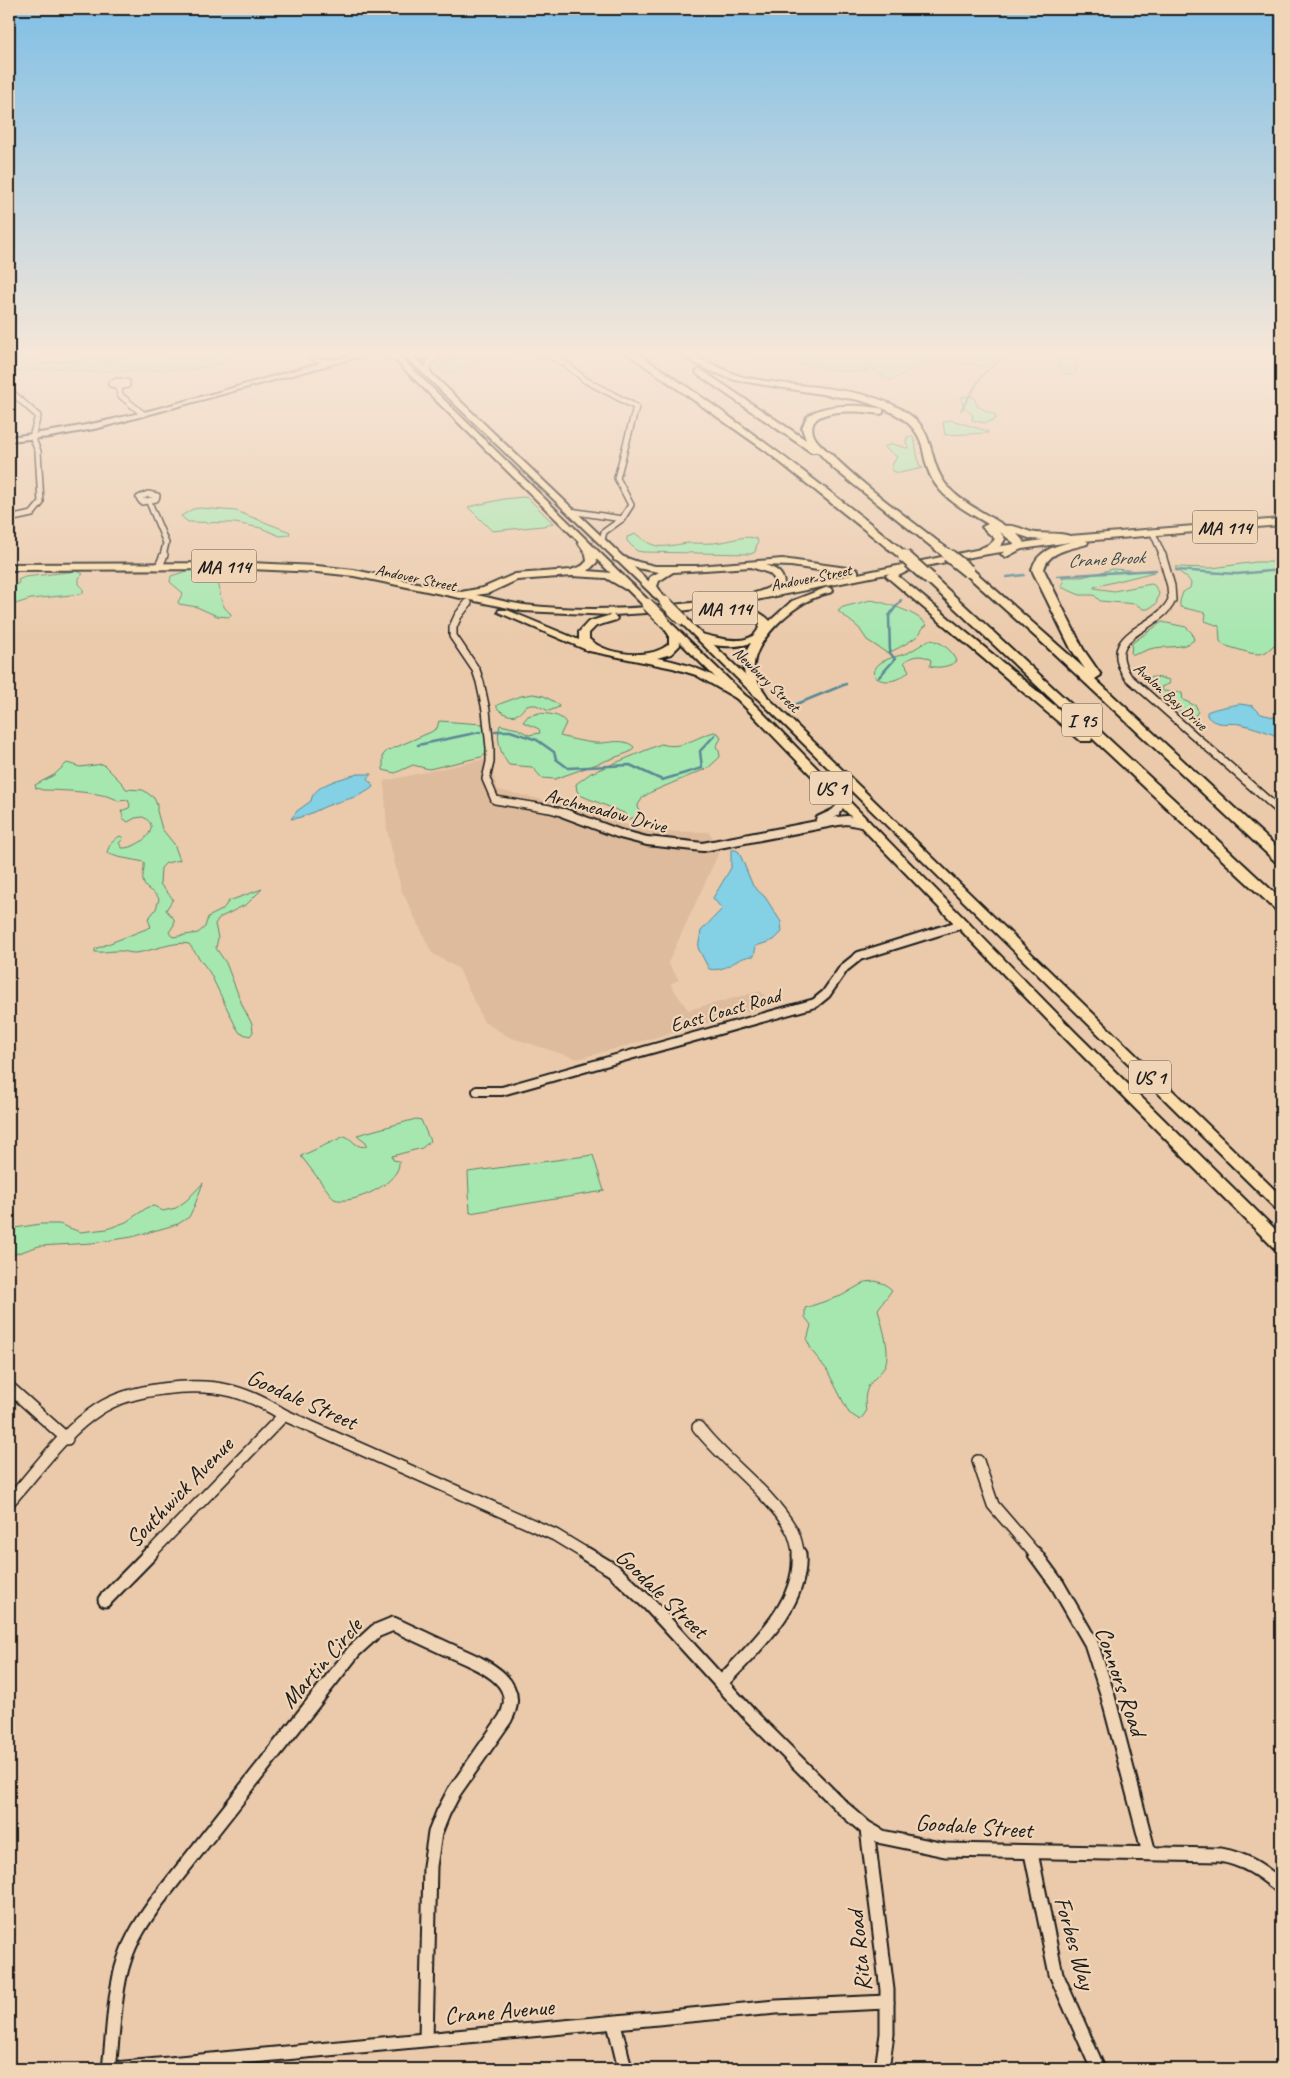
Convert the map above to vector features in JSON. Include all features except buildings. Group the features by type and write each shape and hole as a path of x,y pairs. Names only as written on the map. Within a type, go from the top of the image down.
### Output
{"highway":[{"name":"I 95","path":"769,448 930,579 1281,907"},
{"name":"I 95","path":"811,448 968,571 1052,645 1281,859"},
{"path":"819,448 844,472"},
{"path":"919,448 927,477 935,487 952,502 999,536 1000,539 996,546 981,552"},
{"path":"927,448 933,470 941,484 955,498 1017,540 1020,546 1006,554"},
{"path":"980,514 1025,534 1070,539"},
{"name":"Andover Street","path":"907,561 1070,539 1281,522"},
{"name":"Andover Street","path":"9,566 296,568 354,573 536,609 596,612 639,611 707,605 1006,554 1153,533"},
{"path":"572,573 586,568 592,562 591,554 583,542"},
{"path":"1083,542 1046,555 1039,562 1038,570 1077,649 1122,711"},
{"path":"618,558 645,568 787,563 853,572 892,573 897,571 907,561"},
{"path":"749,564 773,571 779,578 779,586 760,596"},
{"name":"Andover Street","path":"296,568 488,607 547,616 618,617 709,610 845,585 892,573"},
{"path":"661,598 652,586 654,579 662,573 678,568"},
{"path":"439,591 478,592 490,589 509,578 572,573 608,575 629,587"},
{"path":"892,573 1233,862"},
{"path":"522,576 506,585 502,594 507,600 536,609"},
{"path":"761,696 748,669 750,657 756,644 790,607 811,596 845,585"},
{"path":"488,607 535,623 570,641 593,649 701,673 746,702"},
{"path":"701,637 723,643 743,643 757,637 765,627 761,618 749,612 709,610"},
{"path":"593,649 584,640 584,632 587,628 599,621 618,617"},
{"path":"633,659 659,655 672,649 675,645 674,636 664,621"}],"main road":[{"name":"Newbury Street","path":"488,448 746,702 994,958 1281,1245"},
{"name":"Newbury Street","path":"504,448 661,598 1281,1205"}],"street":[{"path":"9,519 33,513 40,506 37,448"},
{"path":"604,545 602,537 604,531 622,519 631,503 620,486 618,471 624,448"},
{"path":"149,502 166,543 166,550 159,566"},
{"path":"570,512 622,519"},
{"name":"Avalon Bay Drive","path":"1153,533 1162,551 1172,599 1162,613 1121,644 1118,663 1128,677 1281,812"},
{"name":"Archmeadow Drive","path":"468,603 455,620 452,635 478,674 486,708 491,760 486,774 488,786 495,800 550,809 581,818 620,834 647,841 703,847 838,821 866,824"},
{"name":"Archmeadow Drive","path":"796,828 832,815 838,810 841,799"},
{"name":"East Coast Road","path":"476,1091 502,1090 521,1086 815,1003 828,994 842,971 857,956 962,924"},
{"path":"9,1387 67,1438"},
{"name":"Goodale Street","path":"9,1502 67,1438 87,1418 101,1408 119,1399 158,1391 188,1388 231,1390 264,1403 284,1415 555,1534 587,1552 613,1570 648,1604 721,1683 843,1808 867,1828 882,1837 945,1850 1031,1853 1184,1852 1236,1857 1266,1873 1281,1887"},
{"name":"Southwick Avenue","path":"104,1600 284,1415"},
{"path":"698,1427 720,1454 779,1511 793,1536 798,1557 798,1578 788,1605 776,1622 721,1683"},
{"name":"Connors Road","path":"978,1462 993,1505 1036,1555 1057,1584 1090,1643 1107,1693 1149,1853"},
{"name":"Martin Circle","path":"109,2069 120,1970 127,1949 139,1927 158,1900 354,1651 371,1634 380,1628 393,1624 486,1667 505,1682 510,1692 511,1702 503,1724 472,1766 438,1823 430,1876 426,2040"},
{"name":"Rita Road","path":"867,1828 884,1956 887,2002 887,2034 882,2069"},
{"name":"Forbes Way","path":"1031,1853 1056,1974 1098,2069"},
{"name":"Crane Avenue","path":"115,2069 776,2007 887,2002"},
{"path":"614,2023 625,2069"}],"shaded area":[{"path":"496,757 493,775 498,790 590,810 642,831 709,832 720,850 668,963 679,980 670,984 688,1010 761,991 772,1005 578,1059 509,1037 484,1022 459,969 432,953 401,889 387,830 384,781"}],"green space":[{"path":"885,448 916,448 919,465 923,468 900,473 892,471 892,465 897,457"},
{"path":"528,498 553,523 543,526 492,531 468,507 504,499"},
{"path":"193,509 236,511 290,532 289,535 280,536 261,528 235,523 188,522 181,516"},
{"path":"636,534 656,546 717,543 745,537 758,540 755,552 751,554 643,552 637,551 627,541 627,537"},
{"path":"1256,562 1281,562 1281,639 1266,652 1259,654 1223,645 1220,641 1219,626 1205,621 1206,613 1180,607 1183,592 1190,588 1191,583 1175,567 1212,568"},
{"path":"1113,569 1154,572 1094,588 1114,591 1151,584 1154,585 1159,593 1156,604 1148,609 1143,609 1136,604 1100,601 1094,595 1080,595 1061,587 1064,582 1062,577 1082,577"},
{"path":"190,570 204,572 213,576 219,587 221,600 231,614 230,617 217,616 197,607 179,604 178,602 183,593 170,582 171,576"},
{"path":"77,571 83,574 79,578 79,584 83,588 83,593 31,599 9,606 9,588 19,583 18,580 25,577"},
{"path":"871,600 909,612 927,625 913,639 887,653 867,640 859,628 838,611 843,607"},
{"path":"1162,622 1186,627 1192,633 1194,640 1184,645 1155,648 1131,654 1132,643"},
{"path":"929,640 933,640 946,647 957,661 944,666 933,667 930,666 931,660 928,658 914,657 904,662 909,671 901,677 884,681 875,677 876,667 880,663 908,653"},
{"path":"1155,677 1170,680 1169,684 1161,687 1163,691 1182,693 1183,700 1196,706 1198,711 1195,716 1191,718 1185,716 1147,684 1144,678"},
{"path":"533,694 544,696 558,704 559,707 549,711 536,705 526,705 520,713 513,716 505,714 497,708 497,705 521,696"},
{"path":"539,713 554,715 564,720 566,723 560,736 595,743 625,742 634,747 630,752 555,779 542,778 532,767 509,765 501,751 498,735 500,725 518,729 529,735 540,733 539,729 523,722 528,716"},
{"path":"439,721 483,724 487,742 486,754 481,757 429,769 413,765 395,773 383,770 383,755 387,751 431,732 437,728"},
{"path":"714,732 719,734 721,738 716,747 720,757 708,768 643,797 638,805 639,813 637,817 628,819 624,813 582,796 577,791 576,784 591,773 661,744 675,746"},
{"path":"67,763 80,767 103,764 126,789 143,790 154,798 162,829 174,844 180,860 166,863 161,868 160,884 173,899 166,910 174,919 174,925 169,932 173,937 198,933 205,927 208,917 222,910 229,901 262,889 247,904 219,918 215,924 218,938 216,948 226,963 243,1007 252,1024 253,1032 250,1036 240,1033 236,1027 210,973 189,944 170,945 135,953 120,951 95,952 95,949 151,927 148,919 156,909 159,899 144,884 144,862 107,853 110,845 118,837 124,838 119,843 122,848 135,845 146,837 151,827 149,822 143,817 135,818 128,822 124,819 121,811 129,808 128,800 118,801 104,795 36,788 35,785 54,775"},
{"path":"416,1119 421,1120 430,1141 422,1148 392,1156 393,1160 399,1161 398,1169 384,1185 363,1196 352,1199 334,1199 301,1156 345,1136 360,1146 367,1146 366,1142 357,1135"},
{"path":"593,1155 604,1191 470,1213 468,1172"},
{"path":"203,1183 189,1217 178,1224 132,1237 92,1243 39,1246 9,1256 9,1229 40,1224 59,1224 80,1232 107,1229 126,1222 148,1207 154,1206 163,1211 176,1208 187,1200"},
{"path":"875,1281 885,1284 892,1290 878,1309 887,1356 886,1364 870,1384 867,1391 865,1400 866,1412 860,1420 849,1413 827,1370 812,1351 807,1340 811,1325 805,1317 805,1308 841,1296 865,1282"}],"water":[{"path":"1240,704 1253,706 1261,714 1281,719 1281,738 1245,725 1214,722 1207,716 1207,712"},
{"path":"358,774 372,774 367,780 372,783 373,787 359,795 302,817 291,819 297,811 311,801 317,790 330,783"},
{"path":"731,850 739,852 753,886 765,897 781,922 782,932 774,940 756,946 754,956 715,970 709,969 698,948 701,931 722,909 713,898 731,868"}],"waterway":[{"name":"Crane Brook","path":"1057,576 1156,570"},
{"name":"Crane Brook","path":"1176,570 1237,574 1281,570"},
{"name":"Crane Brook","path":"1007,577 1024,575"},
{"name":"Crane Brook","path":"879,677 895,659 890,653 889,616 901,600"},
{"name":"Crane Brook","path":"792,706 846,684"},
{"name":"Crane Brook","path":"495,731 510,731 537,740 554,752 556,759 568,768 630,765 662,780 702,768 700,751 715,735"},
{"name":"Crane Brook","path":"418,745 480,732"}]}
